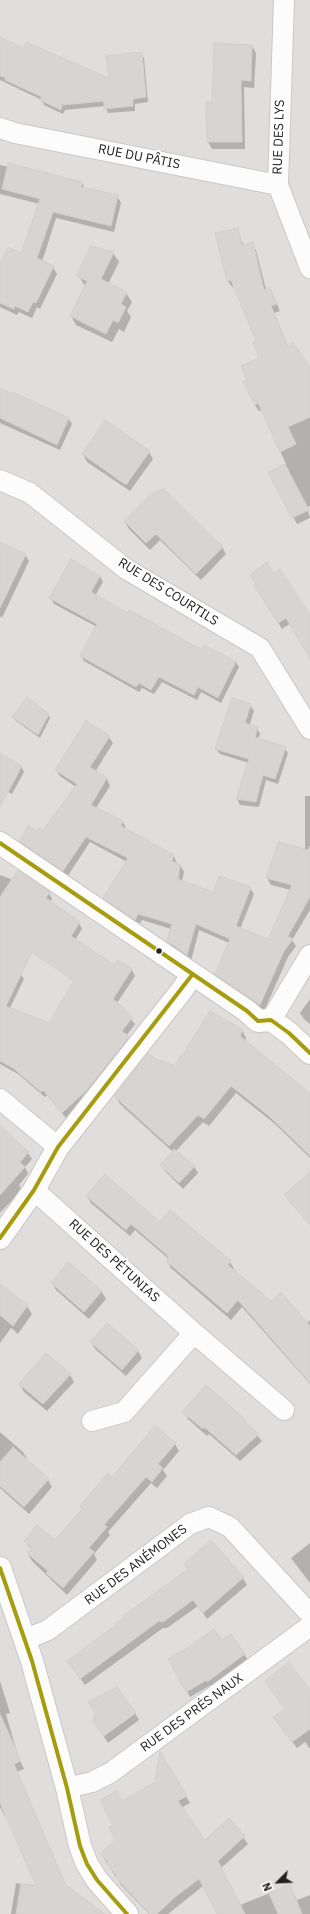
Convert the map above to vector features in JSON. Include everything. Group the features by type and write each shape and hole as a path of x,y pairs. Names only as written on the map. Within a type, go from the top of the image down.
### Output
{"street":[{"name":"RUE DES LYS","path":"284,0 278,185 310,268"},
{"name":"RUE DU PÂTIS","path":"0,128 15,133 278,185"},
{"name":"RUE DES COURTILS","path":"0,480 30,493 126,569 260,648 310,729"},
{"path":"0,843 247,1011 258,1021 271,1020 289,1033 310,1053"},
{"path":"271,1020 310,955"},
{"path":"0,1238 34,1190 58,1147 182,990 192,975"},
{"path":"0,1099 58,1147"},
{"name":"RUE DES PÉTUNIAS","path":"34,1190 194,1333 284,1410"},
{"path":"92,1421 124,1412 194,1333"},
{"name":"RUE DES ANÉMONES","path":"26,1639 48,1630 190,1524 209,1517 230,1527 310,1614"},
{"path":"0,1568 26,1639 68,1788 80,1846 87,1864 97,1880 127,1914"},
{"name":"RUE DES PRÉS NAUX","path":"68,1788 92,1782 110,1773 310,1626"}],"shaded area":[{"path":"0,0 310,0 310,1914 0,1914"}],"building":[{"path":"0,37 23,48 26,42 109,78 106,56 142,52 146,97 133,99 133,106 104,109 104,101 62,105 61,110 40,100 42,97 5,80 6,78 0,76"},
{"path":"214,43 252,45 251,81 241,80 242,142 207,142 206,102 212,102"},
{"path":"8,163 82,182 81,187 118,195 111,226 53,212 37,258 54,266 36,303 33,302 28,312 15,306 14,309 0,303 0,263 8,247 21,253 40,199 2,189"},
{"path":"238,228 242,245 253,242 264,290 270,287 277,304 271,306 288,347 293,342 310,367 310,417 288,427 296,444 280,452 258,403 255,405 243,382 246,379 241,366 259,358 253,342 256,341 231,280 227,281 215,233"},
{"path":"91,246 114,252 101,279 127,292 121,304 126,307 118,323 113,320 106,334 70,316 87,281 76,276"},
{"path":"0,388 12,394 13,392 69,418 57,445 0,418"},
{"path":"105,420 150,451 126,485 82,454"},
{"path":"285,464 309,510 292,518 268,472"},
{"path":"164,489 223,547 196,574 156,534 146,543 124,521 151,494"},
{"path":"0,542 26,554 0,608"},
{"path":"71,559 100,576 91,592 128,613 129,610 202,650 204,645 236,661 218,698 198,687 194,695 159,677 151,690 139,683 136,687 80,656 97,624 49,598"},
{"path":"267,562 273,573 280,569 310,615 310,659 286,618 278,623 254,585 256,584 250,575"},
{"path":"27,697 49,714 38,735 12,717"},
{"path":"232,698 251,704 245,723 258,727 255,737 286,747 275,779 263,775 256,802 236,799 249,759 215,749"},
{"path":"86,721 110,736 90,767 107,778 91,805 123,821 121,826 174,855 172,861 180,865 178,879 213,892 219,876 251,887 236,926 268,939 292,885 266,878 278,842 308,850 310,846 310,897 288,936 293,939 284,951 260,1005 215,974 230,939 196,924 187,955 167,941 172,924 138,914 135,920 103,898 128,858 86,837 63,871 19,841 28,826 37,831 39,828 43,830 77,784 55,770"},
{"path":"0,753 22,766 0,807"},
{"path":"18,870 50,892 46,898 80,922 71,936 114,965 118,960 132,969 113,999 123,1007 132,1018 122,1031 129,1037 86,1091 62,1113 43,1090 41,1092 13,1068 0,1061 0,897","holes":["32,952 74,981 49,1023 6,1006"]},
{"path":"210,1011 243,1030 240,1036 310,1093 310,1156 269,1116 231,1086 204,1119 198,1115 169,1146 114,1096 148,1053 156,1059 176,1066 180,1056 181,1057"},
{"path":"0,1125 29,1152 20,1162 25,1167 0,1195"},
{"path":"174,1149 195,1166 179,1183 160,1165"},
{"path":"310,1172 310,1225 284,1195"},
{"path":"105,1174 160,1222 170,1210 231,1261 228,1265 271,1301 281,1292 310,1326 310,1383 238,1300 227,1313 166,1261 169,1257 131,1224 126,1230 86,1196"},
{"path":"68,1262 102,1291 84,1312 51,1283"},
{"path":"0,1284 28,1305 13,1326 0,1315"},
{"path":"107,1323 139,1350 122,1370 90,1342"},
{"path":"46,1353 71,1374 43,1404 19,1384"},
{"path":"206,1385 245,1419 244,1421 259,1434 236,1455 204,1427 203,1429 182,1412"},
{"path":"155,1426 176,1443 158,1464 163,1468 152,1482 146,1477 104,1525 107,1527 89,1548 94,1552 63,1588 46,1573 48,1571 27,1553 32,1548 24,1541 37,1525 55,1540 83,1508 80,1506 108,1473 112,1477"},
{"path":"13,1447 49,1479 24,1507 0,1486 0,1462"},
{"path":"211,1540 244,1577 203,1613 193,1600 163,1622 159,1621 80,1679 67,1661 116,1625 115,1624 124,1617 123,1616 188,1569 184,1564"},
{"path":"214,1629 222,1640 231,1634 245,1654 207,1682 207,1680 186,1692 168,1659 186,1649"},
{"path":"289,1662 310,1690 310,1729 292,1742 273,1717 285,1709 265,1681"},
{"path":"117,1687 136,1713 104,1736 93,1722 95,1712 88,1702"},
{"path":"0,1714 21,1761 14,1764 65,1884 105,1914 16,1914 21,1883 36,1886 0,1803"},
{"path":"160,1751 187,1796 178,1801 205,1840 229,1818 245,1836 218,1861 245,1914 217,1914 199,1879 175,1897 157,1914 150,1914 115,1877 117,1876 106,1863 108,1862 100,1854 115,1840 109,1827 113,1825 100,1800 117,1791 122,1801 155,1782"},
{"path":"290,1884 302,1914 278,1914 269,1893"}],"transit line":[{"path":"0,843 247,1011 258,1021 271,1020 289,1033 310,1053"},
{"path":"0,1238 34,1190 58,1147 192,975"},
{"path":"0,1568 32,1661 67,1788 80,1846 87,1864 97,1880 127,1914"}]}
